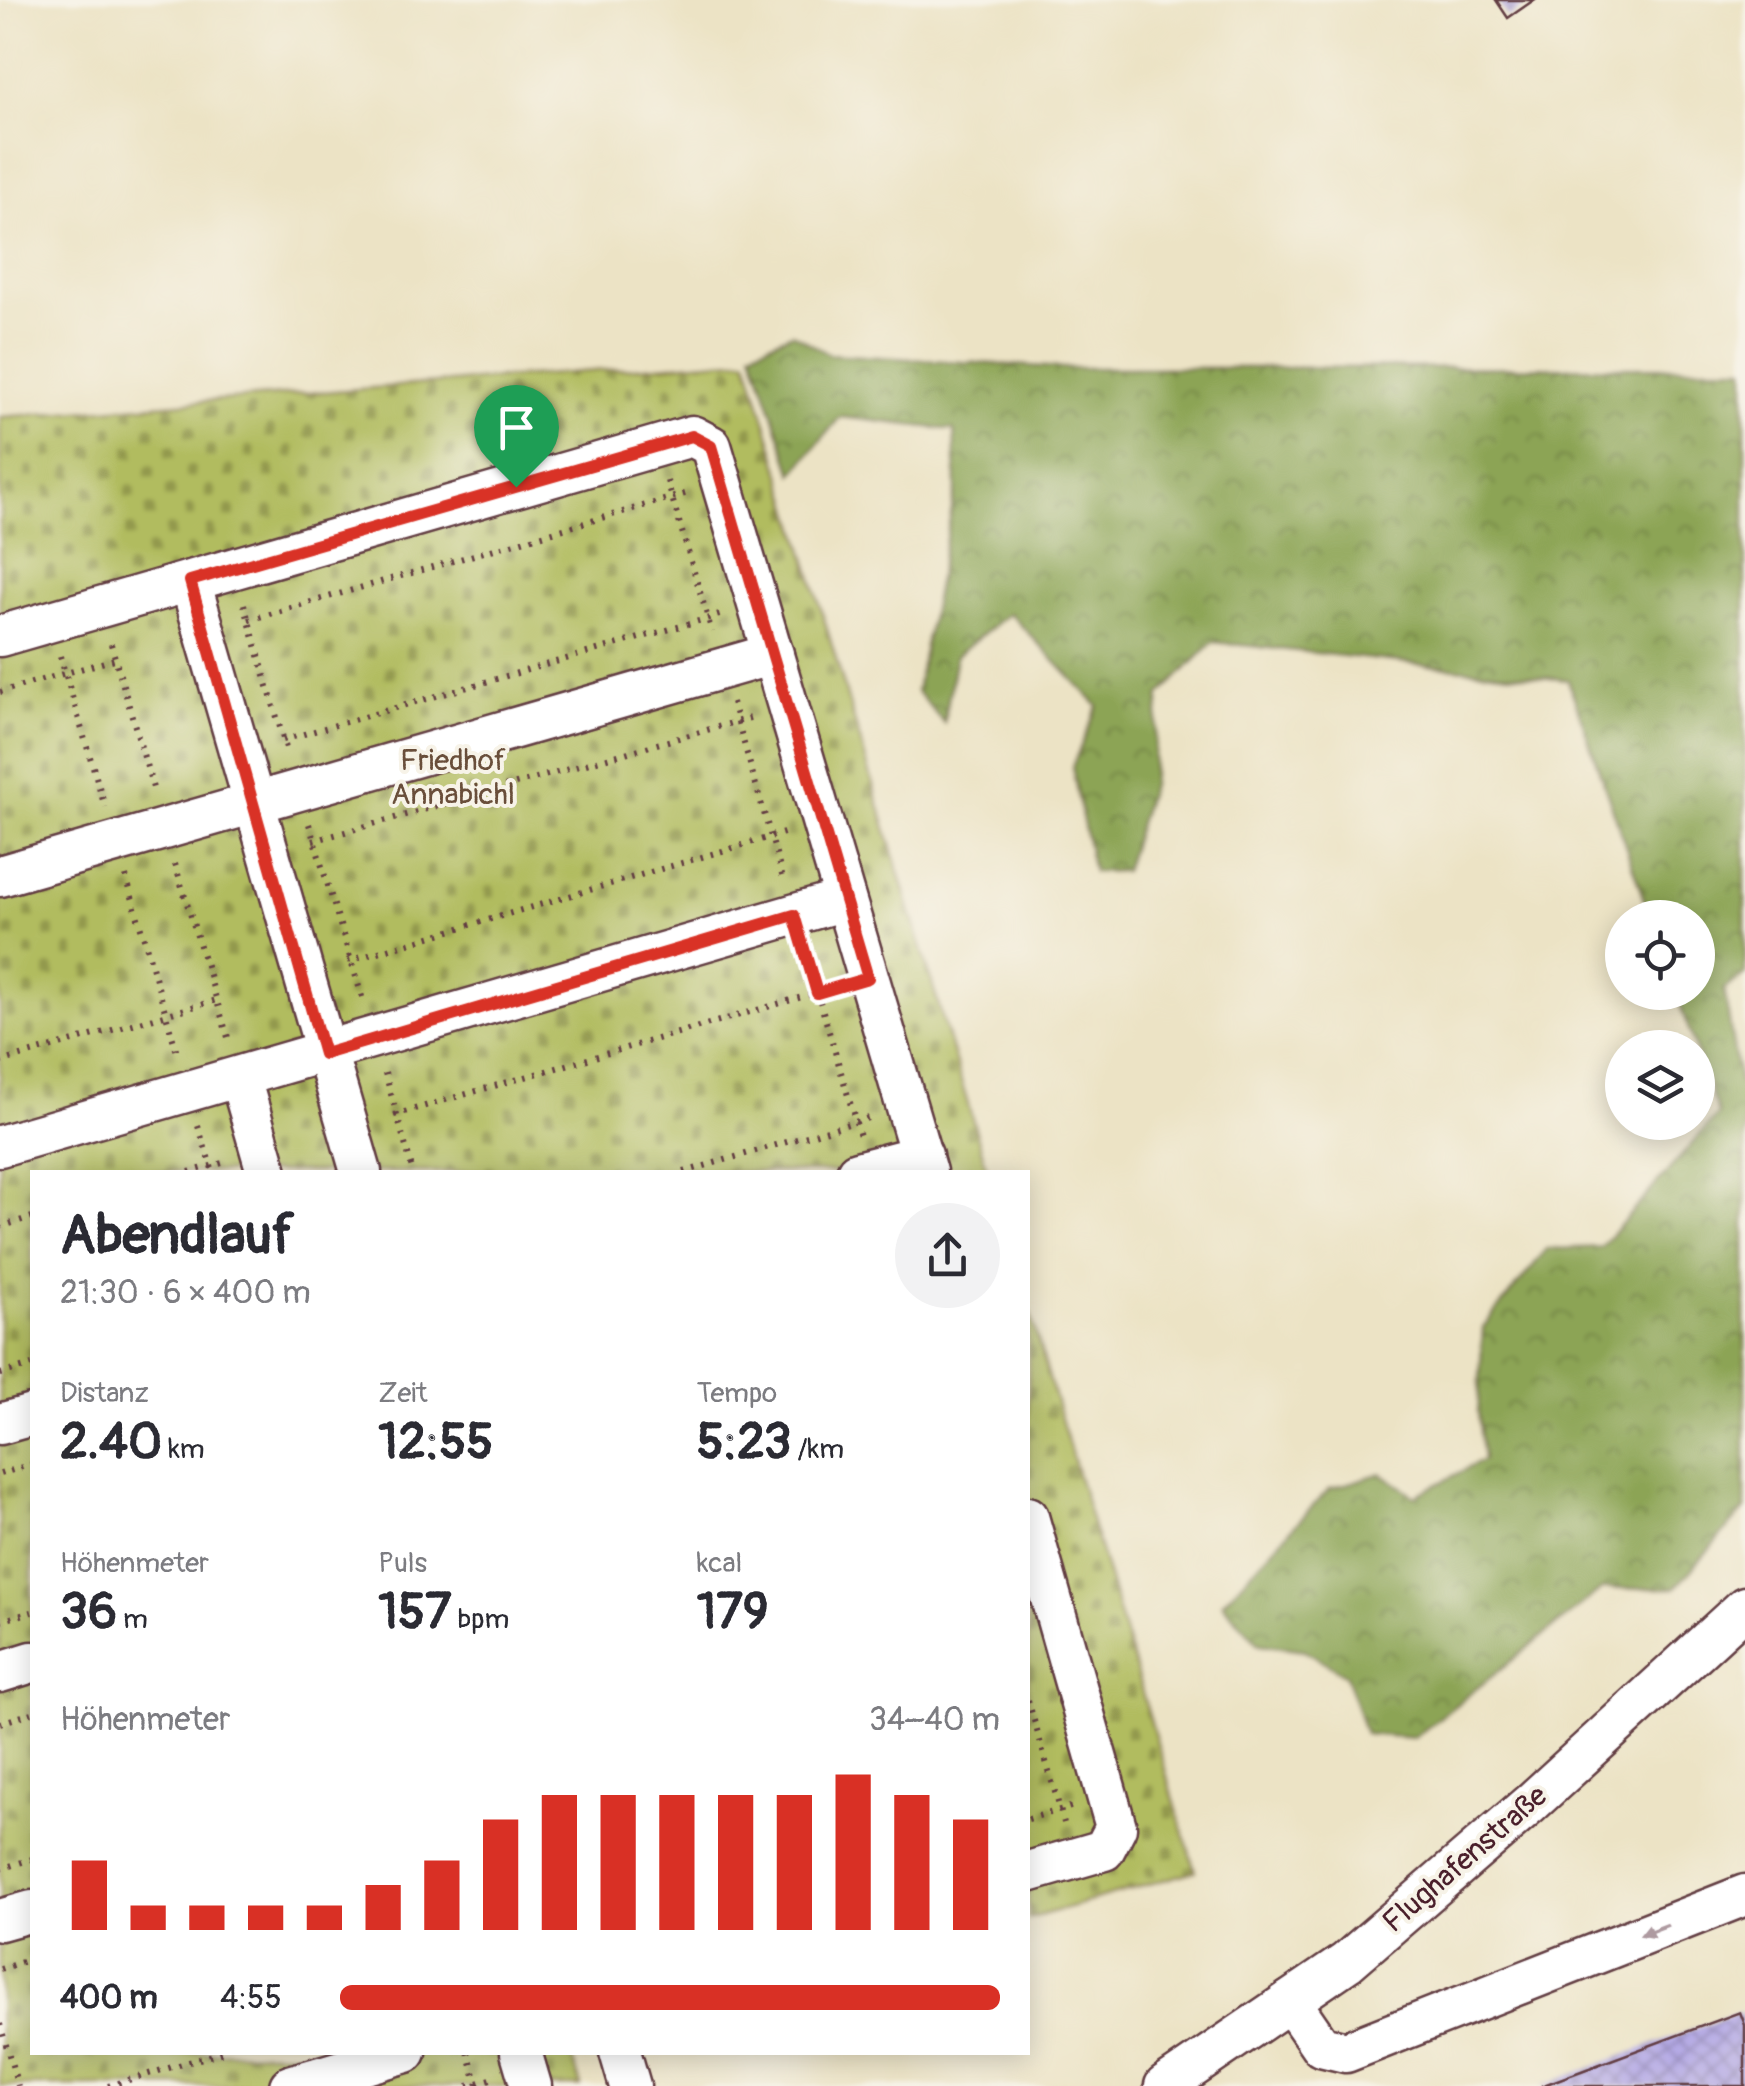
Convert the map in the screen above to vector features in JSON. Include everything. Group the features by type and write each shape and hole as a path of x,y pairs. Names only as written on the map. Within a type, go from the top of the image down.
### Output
{"street":[{"path":"0,636 692,436 711,446 924,1164 873,1170"},
{"path":"190,581 324,1054 361,1170"},
{"path":"0,876 773,654"},
{"path":"0,1146 844,900"},
{"path":"240,1078 266,1170"},
{"path":"0,1424 30,1416"},
{"path":"1030,1532 1042,1620 1116,1827 1104,1850 1030,1871"},
{"name":"Flughafenstraße","path":"1165,2086 1346,1962 1488,1840 1745,1607"},
{"path":"0,1672 30,1663"},
{"path":"1290,2000 1321,2046 1346,2052 1745,1894"},
{"path":"0,1920 30,1912"},
{"path":"290,2086 396,2055"},
{"path":"522,2055 531,2086"},
{"path":"621,2055 630,2086"}],"path":[{"path":"657,446 856,1122 864,1170"},
{"path":"204,633 722,484"},
{"path":"234,569 412,1170"},
{"path":"239,752 758,603"},
{"path":"50,622 211,1170"},
{"path":"0,692 116,660"},
{"path":"268,854 788,707"},
{"path":"302,974 822,822"},
{"path":"348,1128 868,978"},
{"path":"0,1062 216,1000"},
{"path":"691,1170 907,1107"},
{"path":"0,1227 30,1219"},
{"path":"0,1374 30,1366"},
{"path":"0,1474 30,1465"},
{"path":"0,1621 30,1613"},
{"path":"1030,1707 1074,1858"},
{"path":"0,1723 30,1715"},
{"path":"0,1868 30,1860"},
{"path":"0,1968 30,1960"},
{"path":"0,2024 18,2086"},
{"path":"108,2086 213,2055"},
{"path":"469,2055 478,2086"}],"green space":[{"path":"792,333 829,354 1063,368 1745,367 1745,975 1724,989 1739,1083 1745,1091 1745,1509 1675,1588 1602,1589 1414,1738 1365,1734 1346,1675 1305,1650 1259,1644 1222,1603 1329,1489 1381,1473 1415,1496 1483,1460 1478,1412 1483,1327 1547,1249 1601,1247 1695,1140 1715,1140 1715,1030 1689,1030 1682,1010 1715,1010 1715,900 1644,900 1568,680 1213,642 1160,695 1151,785 1124,871 1093,872 1072,767 1098,706 1009,613 956,656 944,723 916,691 956,488 954,430 840,417 793,474 752,351"},
{"name":"Friedhof Annabichl","path":"747,359 987,1170 30,1170 30,2055 572,2055 581,2086 0,2086 0,417"},
{"path":"1030,1314 1195,1871 1030,1918"}],"building":[{"path":"1496,0 1534,0 1508,18"},
{"path":"1740,2012 1745,2025 1745,2086 1541,2086"}],"route":[{"path":"692,436 711,446 868,978 817,993 794,915 324,1054 190,581 516,487 692,436"}]}
